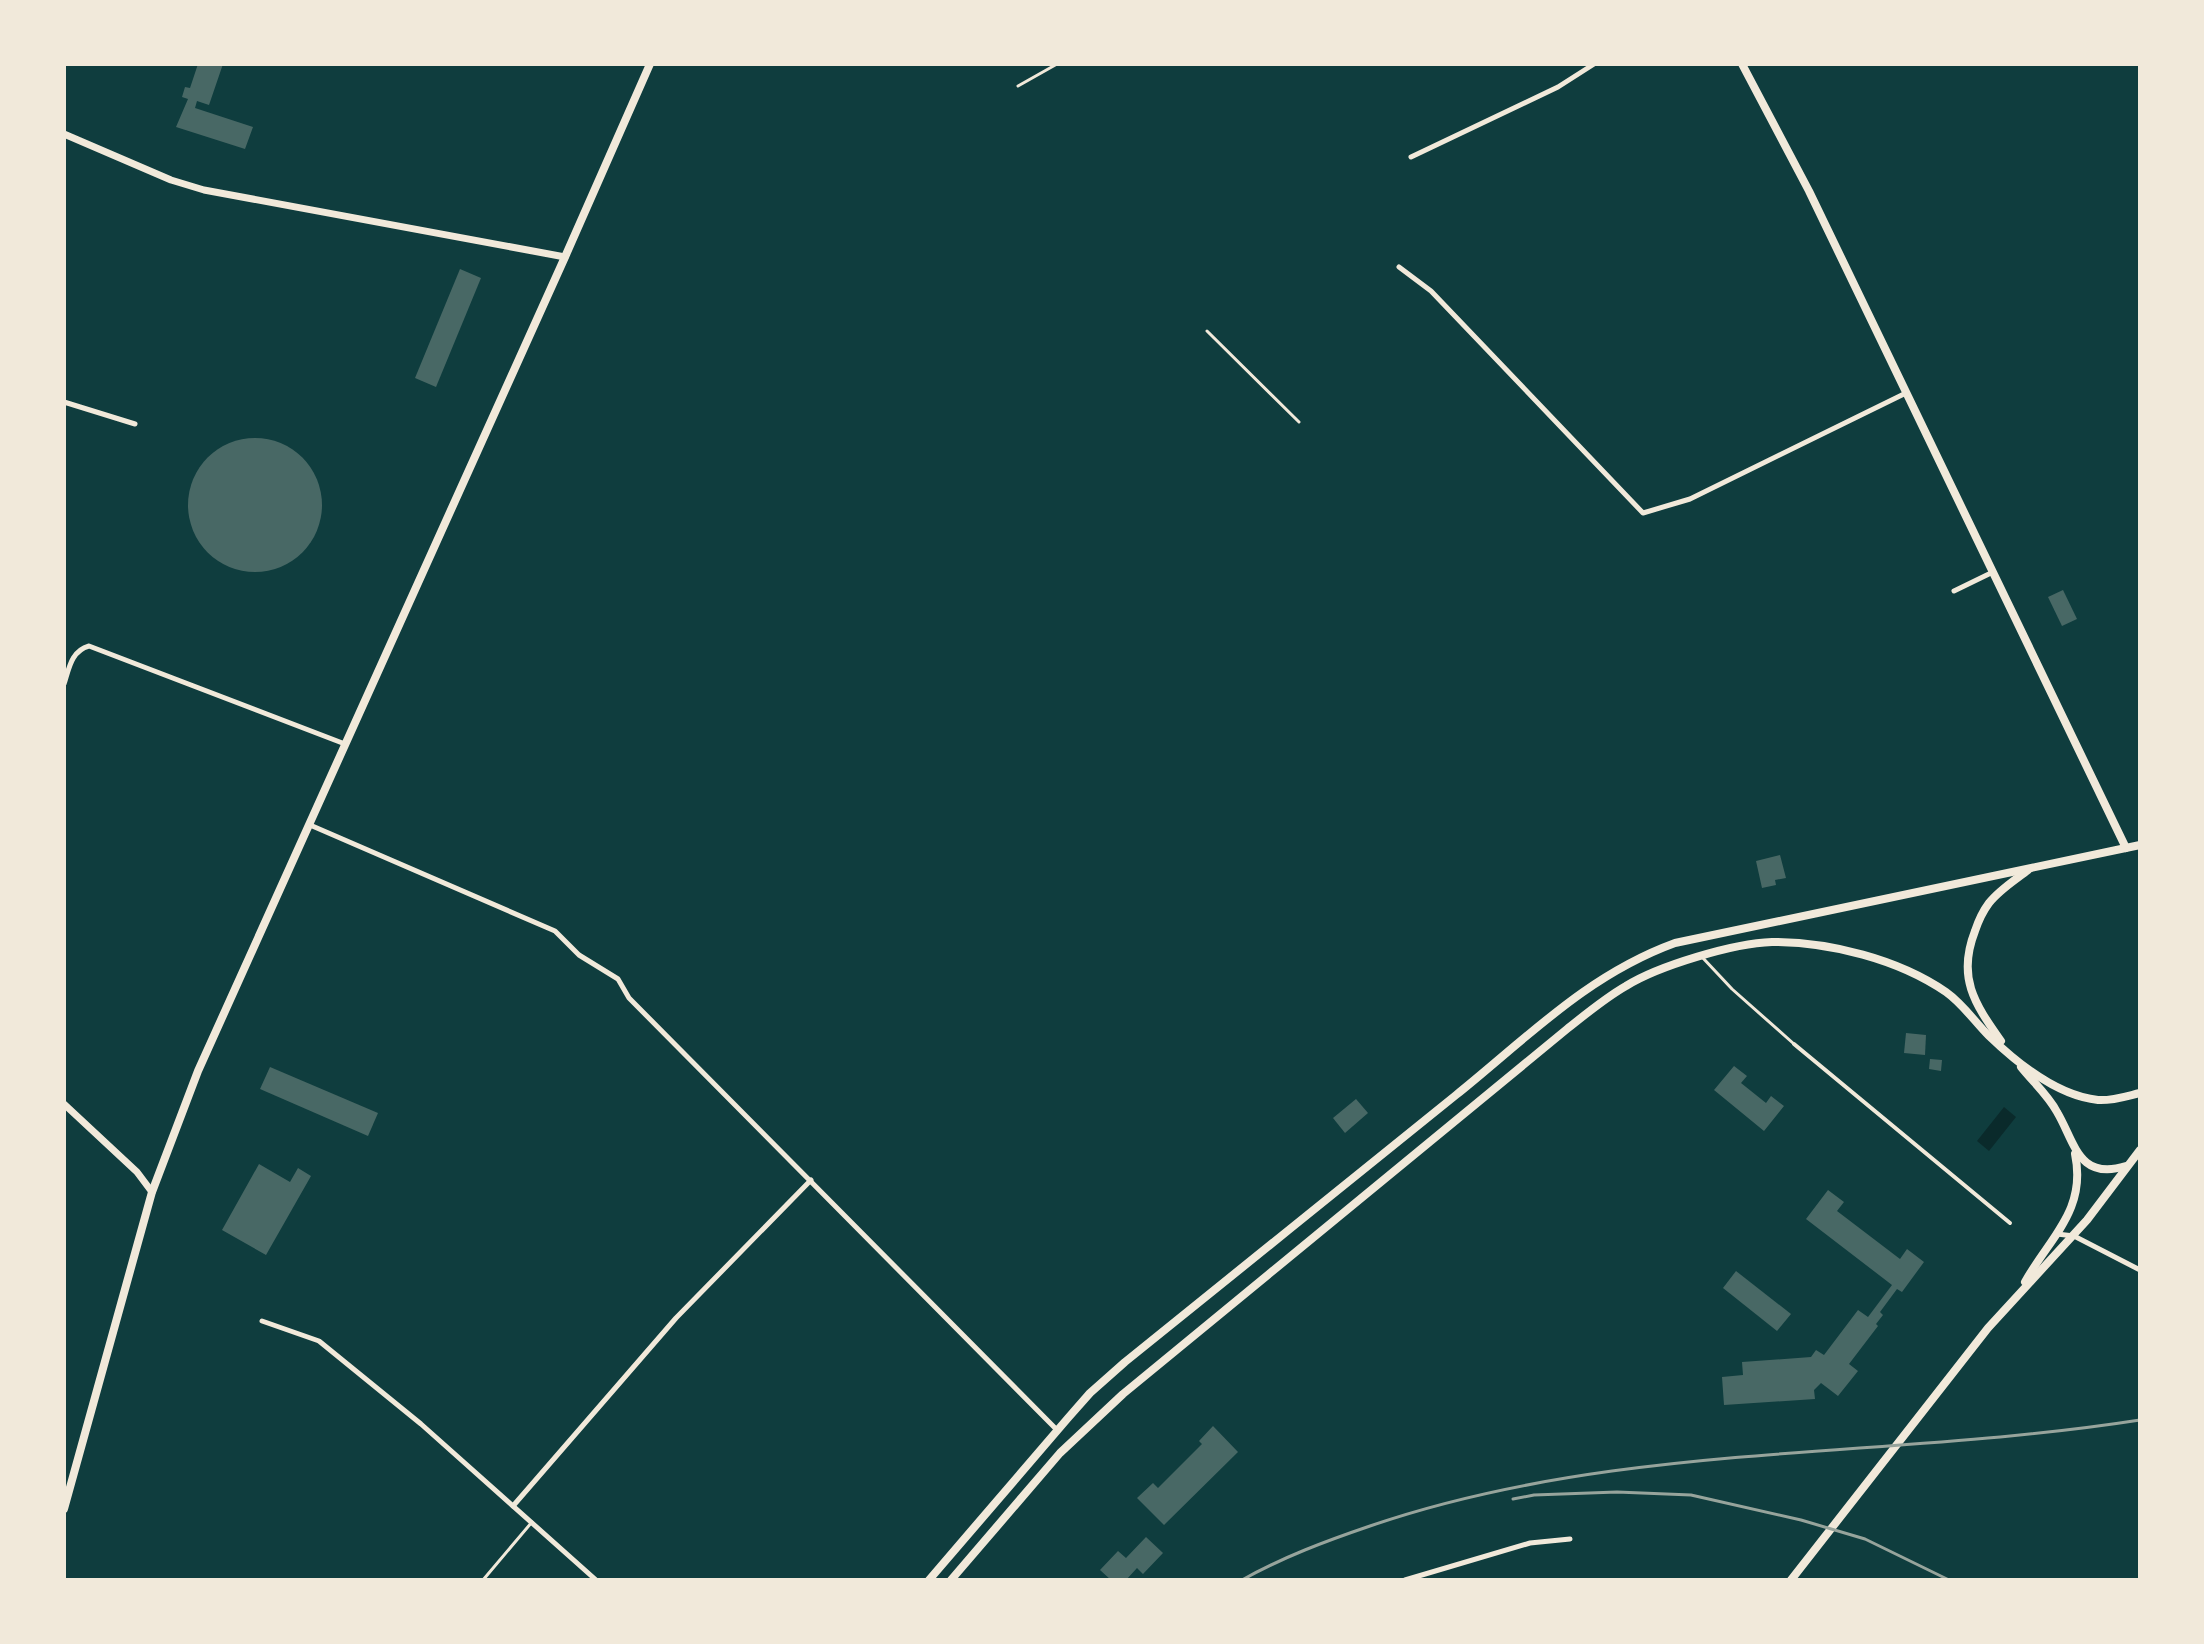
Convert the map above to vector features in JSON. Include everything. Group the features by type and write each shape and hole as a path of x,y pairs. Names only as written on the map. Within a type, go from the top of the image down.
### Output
{"main road":[{"path":"64,1509 152,1192 198,1071 650,64"},
{"path":"1742,64 1809,191 2126,848"},
{"path":"64,134 171,180 204,190 565,257"},
{"path":"929,1580 1090,1393 1125,1362 1584,990 1640,956 1692,939 2140,845"},
{"path":"2028,870 1988,904 1971,941 1966,970 1976,1003 2011,1056 2047,1081 2098,1100 2140,1093"},
{"path":"951,1580 1069,1444 1123,1394 1597,1006 1627,985 1660,970 1702,957 1770,942 1840,950 1874,959 1912,974 1945,992 2011,1056 2056,1110 2078,1166 2075,1194 2063,1227 2018,1293"},
{"path":"64,1104 128,1163 152,1192"},
{"path":"1791,1580 1988,1328 2074,1236 2140,1150"},
{"path":"2075,1152 2085,1162 2098,1167 2110,1169 2128,1165"},
{"path":"1057,1430 1069,1444"}],"street":[{"path":"1411,157 1558,87 1594,64"},
{"path":"1399,267 1431,291 1643,513 1690,499 1906,393"},
{"path":"64,402 135,424"},
{"path":"1954,591 1993,572"},
{"path":"64,684 72,659 83,647 89,646 345,744"},
{"path":"309,825 555,931 579,955 618,979 629,998 1057,1430"},
{"path":"1794,1044 2010,1223"},
{"path":"513,1506 676,1318 811,1180"},
{"path":"2057,1234 2074,1236 2140,1270"},
{"path":"262,1321 319,1341 421,1424 596,1580"},
{"path":"1405,1580 1530,1543 1570,1539"}],"lane":[{"path":"1018,86 1057,64"},
{"path":"1207,331 1299,422"},
{"path":"1702,957 1732,989 1794,1044"},
{"path":"483,1580 532,1522"}],"water":[{"path":"2004,1107 2016,1117 1989,1151 1977,1141"}],"building":[{"path":"198,64 223,64 209,105 197,101 195,108 253,127 245,149 176,127 188,99 182,97 185,87 190,88"},
{"path":"460,269 481,278 436,387 415,378"},
{"path":"255,438 280,444 302,458 316,480 322,505 316,530 302,552 280,566 255,572 230,566 208,552 194,530 188,505 194,480 208,458 230,444"},
{"path":"2063,590 2077,619 2062,626 2048,597"},
{"path":"1780,855 1786,878 1775,880 1776,885 1762,888 1756,861"},
{"path":"1906,1033 1926,1035 1925,1055 1904,1053"},
{"path":"1930,1059 1942,1060 1941,1071 1929,1069"},
{"path":"1734,1066 1747,1076 1741,1083 1766,1103 1771,1096 1784,1106 1764,1131 1714,1090"},
{"path":"270,1067 378,1113 368,1136 260,1089"},
{"path":"1356,1099 1368,1113 1345,1133 1333,1118"},
{"path":"259,1164 290,1182 298,1168 311,1176 266,1255 222,1230"},
{"path":"1828,1190 1844,1202 1837,1211 1900,1259 1907,1249 1924,1262 1902,1292 1897,1289 1880,1312 1883,1315 1876,1324 1878,1326 1849,1364 1858,1371 1838,1396 1821,1383 1814,1390 1815,1399 1724,1405 1722,1377 1743,1375 1742,1362 1811,1357 1816,1350 1824,1355 1858,1310 1868,1317 1892,1285 1806,1219"},
{"path":"1736,1271 1791,1314 1777,1331 1723,1288"},
{"path":"1213,1426 1238,1452 1164,1525 1137,1498 1153,1483 1158,1488 1202,1444 1199,1441"},
{"path":"1146,1537 1163,1553 1143,1574 1137,1568 1126,1580 1111,1580 1100,1570 1118,1551 1126,1558"}],"railway":[{"path":"1242,1580 1305,1550 1370,1526 1464,1499 1559,1479 1752,1456 2044,1433 2140,1420"},
{"path":"1513,1499 1534,1495 1617,1492 1691,1495 1801,1520 1865,1539 1949,1580"}]}
